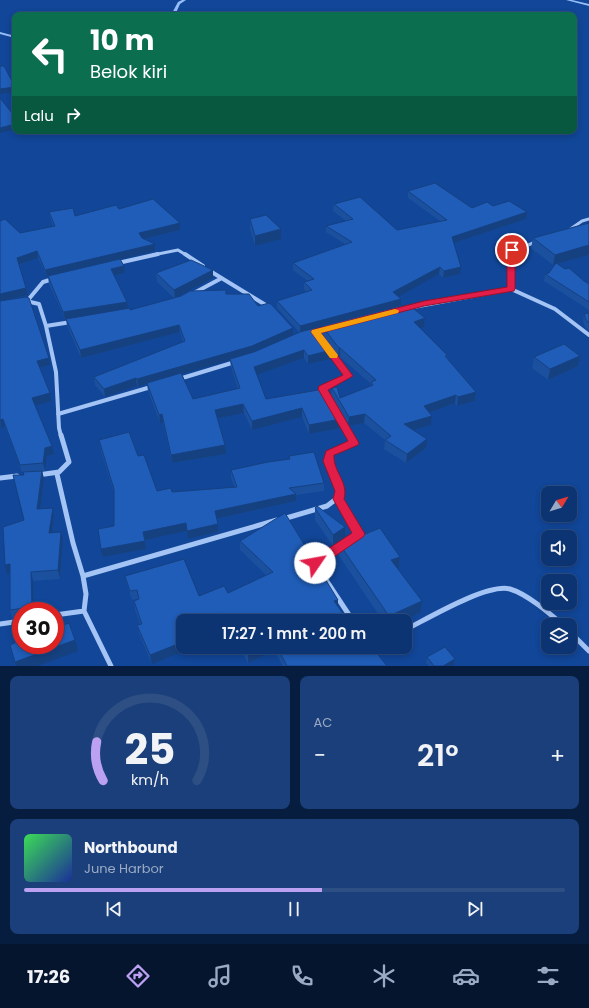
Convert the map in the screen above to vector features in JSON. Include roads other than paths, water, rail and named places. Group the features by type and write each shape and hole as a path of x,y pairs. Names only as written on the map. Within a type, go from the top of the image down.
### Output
{"street":[{"path":"567,231 582,220 589,219"},
{"path":"511,289 512,250 540,241"},
{"path":"114,265 178,250 220,279 273,309"},
{"path":"28,300 44,282 61,277"},
{"path":"188,297 220,279"},
{"path":"400,310 424,304 511,289 555,309 589,335"},
{"path":"18,301 28,300 39,304 46,326 56,372 58,428 69,462 65,469 57,474 35,475"},
{"path":"46,326 75,321"},
{"path":"325,344 348,376 323,389 327,396"},
{"path":"170,381 238,361"},
{"path":"58,414 155,385"},
{"path":"83,576 193,543 330,506 338,499 341,491 328,457 333,451 354,443 334,409"},
{"path":"57,474 73,543 83,576 86,594 84,611 111,666"},
{"path":"0,478 20,476"},
{"path":"338,499 359,534 315,563 348,614"},
{"path":"412,627 477,595 491,590 508,589 555,618"},
{"path":"64,614 84,611"},
{"path":"0,624 12,622"},
{"path":"577,639 589,652"}],"waterway":[{"path":"174,12 179,3 184,0"},
{"path":"568,0 589,5"},
{"path":"0,33 12,36"}]}
